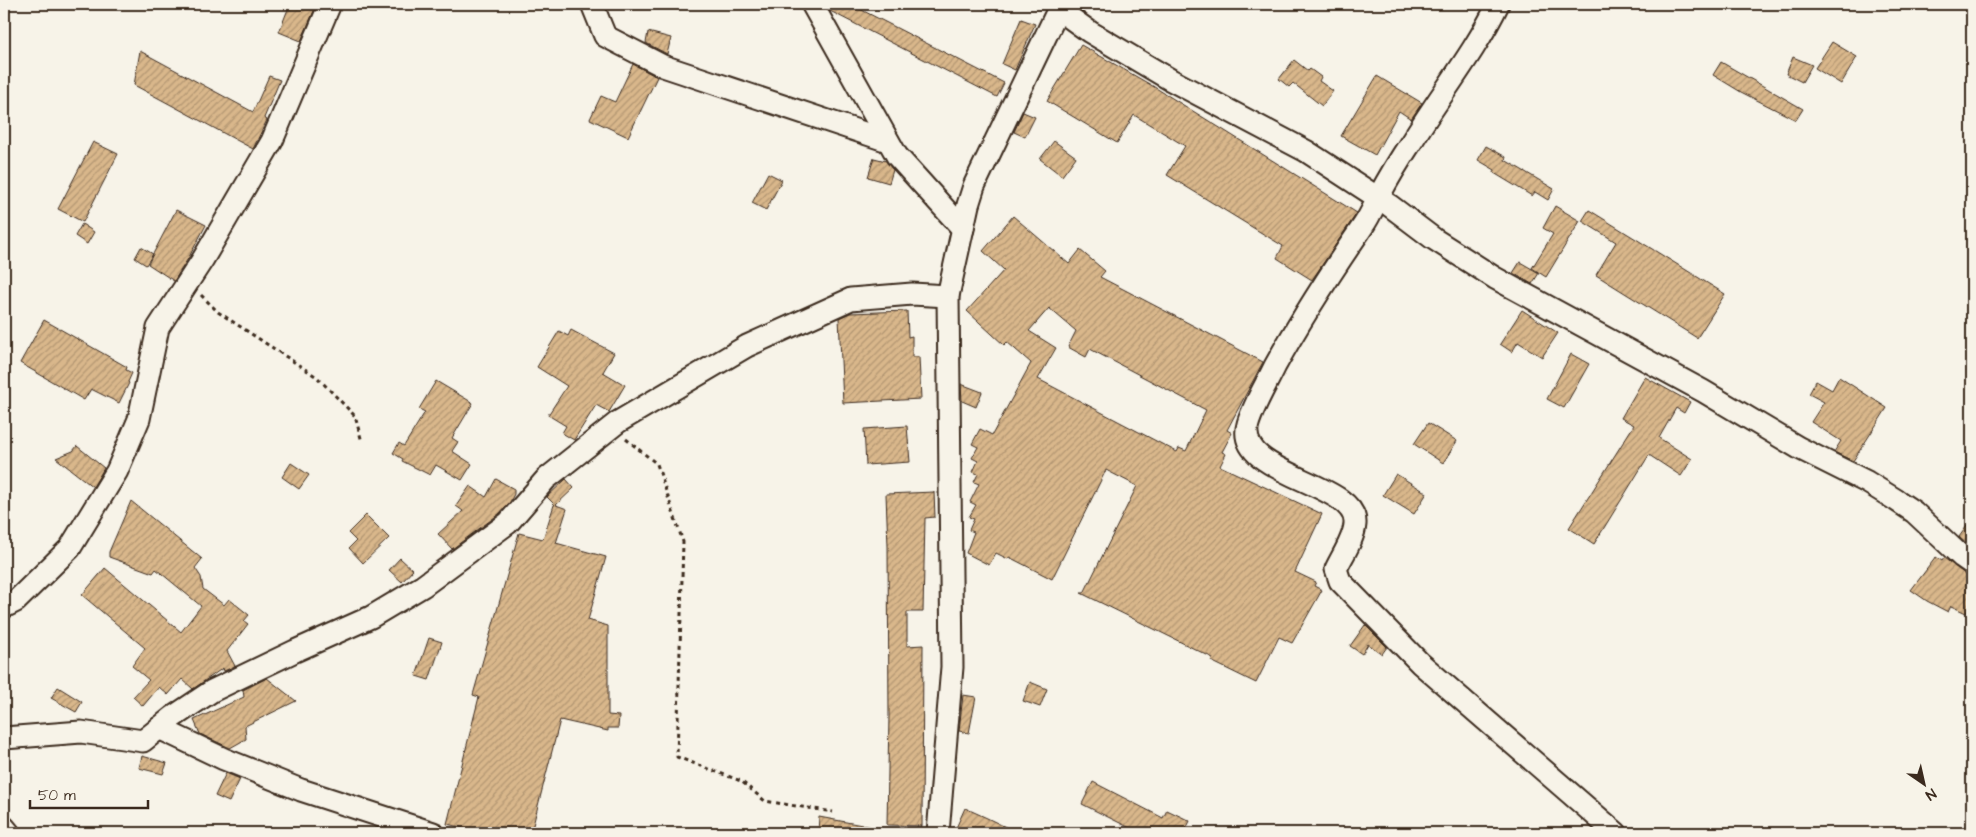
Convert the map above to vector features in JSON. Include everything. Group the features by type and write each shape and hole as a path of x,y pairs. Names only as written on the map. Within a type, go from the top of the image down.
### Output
{"street":[{"path":"4,607 16,601 70,548 117,471 139,419 158,328 188,282 272,141 330,4"},
{"path":"592,4 604,36 663,66 888,141"},
{"path":"812,4 897,156 963,229"},
{"path":"1498,4 1485,30 1429,113 1378,198 1370,216 1326,280 1292,336 1262,391 1248,422 1246,432 1255,454 1334,496 1352,512 1356,522 1336,569 1340,581 1420,663 1616,833"},
{"path":"938,833 952,667 948,296 974,186 1060,6 1090,32 1171,80 1306,151 1390,204 1434,239 1495,278 1694,386 1799,448 1867,482 1914,512 1972,564"},
{"path":"4,738 81,732 143,741 212,691 295,650 372,618 423,586 508,523 546,479 611,428 747,346 851,299 912,294 948,296"},
{"path":"159,728 224,759 301,790 433,833"},
{"path":"4,827 9,833"}],"path":[{"path":"188,282 218,312 317,377 355,416 362,442"},
{"path":"611,428 657,464 683,542 677,757 741,782 765,801 833,812"}],"building":[{"path":"290,4 317,4 301,41 279,32"},
{"path":"826,4 850,4 1004,83 997,97 830,11"},
{"path":"1021,19 1035,24 1015,70 1002,64"},
{"path":"648,32 671,38 667,54 646,43"},
{"path":"1832,42 1857,57 1841,84 1815,68"},
{"path":"1081,45 1151,85 1357,213 1312,280 1277,258 1283,246 1167,175 1185,146 1134,115 1117,143 1047,101"},
{"path":"140,51 253,112 269,76 280,80 264,118 267,120 253,149 134,85"},
{"path":"1793,57 1812,65 1802,82 1786,74"},
{"path":"1294,60 1308,71 1310,69 1321,77 1319,81 1333,91 1322,106 1293,83 1289,87 1279,79"},
{"path":"1721,62 1803,109 1796,120 1741,92 1713,75"},
{"path":"633,64 657,77 628,137 590,119 601,96 615,102"},
{"path":"1377,76 1422,103 1411,119 1399,111 1375,155 1341,136"},
{"path":"1023,112 1035,117 1025,137 1014,132"},
{"path":"1054,141 1076,157 1062,176 1040,159"},
{"path":"93,142 118,154 83,222 58,209"},
{"path":"1486,146 1506,157 1505,160 1554,189 1548,200 1535,192 1532,196 1494,173 1495,170 1478,160"},
{"path":"874,158 886,161 893,170 889,183 868,177"},
{"path":"768,173 782,180 766,210 752,203"},
{"path":"1555,206 1580,221 1546,277 1532,268 1553,234 1543,228"},
{"path":"176,210 206,225 174,281 148,264"},
{"path":"1589,210 1725,294 1697,338 1596,275 1616,242 1582,221"},
{"path":"1013,216 1069,264 1080,250 1105,271 1100,277 1263,362 1227,430 1232,433 1222,452 1226,454 1220,466 1322,514 1295,572 1316,582 1314,586 1322,590 1292,643 1279,637 1256,683 1211,661 1213,658 1081,593 1084,593 1137,486 1106,470 1052,579 1009,557 1008,559 996,553 989,565 966,553 974,532 969,530 974,519 969,517 976,505 970,502 979,484 974,482 978,474 973,472 978,461 972,458 978,447 972,444 980,429 992,435 1031,363 1007,342 1004,345 967,311 1004,270 983,251","holes":["1049,308 1076,331 1068,347 1086,357 1090,349 1206,410 1186,451 1179,448 1177,452 1038,379 1056,348 1029,331"]},
{"path":"82,224 94,232 87,244 75,236"},
{"path":"141,247 153,254 146,265 135,258"},
{"path":"1520,262 1539,273 1532,284 1513,273"},
{"path":"1522,310 1558,333 1542,357 1518,342 1512,352 1500,344"},
{"path":"907,311 908,337 912,336 912,357 919,357 921,399 843,403 839,318 850,313"},
{"path":"44,320 127,367 126,370 132,373 119,403 91,389 84,400 20,363"},
{"path":"571,330 614,353 603,372 625,385 609,412 596,405 574,440 562,433 566,426 548,415 567,386 537,367 559,331 568,336"},
{"path":"1571,354 1589,364 1564,408 1547,399"},
{"path":"1645,377 1690,402 1684,413 1676,408 1659,438 1692,459 1681,476 1649,455 1594,544 1569,528 1634,425 1621,418"},
{"path":"1839,377 1887,408 1853,461 1834,452 1841,441 1811,422 1824,402 1809,394 1816,381 1832,390"},
{"path":"436,381 473,403 452,438 458,442 452,451 472,464 462,480 436,465 430,475 402,461 403,459 393,453 399,443 404,446 425,412 419,409"},
{"path":"961,384 982,392 976,407 962,401"},
{"path":"1428,423 1457,441 1443,463 1414,444"},
{"path":"907,426 910,462 866,465 864,429"},
{"path":"77,446 104,468 93,487 56,458 73,451"},
{"path":"291,463 309,475 299,489 282,477"},
{"path":"1396,474 1427,493 1414,514 1383,495"},
{"path":"496,479 514,489 510,502 499,514 452,549 438,534 463,511 456,506 470,486 486,497"},
{"path":"566,479 574,488 556,505 567,509 556,543 606,557 588,620 608,626 608,715 619,716 618,728 608,728 608,731 560,720 531,833 484,833 447,824 479,697 473,695 519,533 543,539 555,505 547,497"},
{"path":"934,492 935,517 925,518 923,612 907,612 907,646 923,645 922,826 887,825 889,716 886,494"},
{"path":"131,501 202,559 195,568 201,577 203,589 224,605 229,599 249,615 244,621 248,624 227,651 235,666 224,671 223,668 193,689 182,679 168,695 159,687 143,706 133,697 149,680 132,666 145,648 82,595 105,568 181,632 201,606 156,569 153,573 109,557 109,552"},
{"path":"366,515 389,538 363,563 349,548 356,541 348,533"},
{"path":"1972,519 1972,549 1959,537"},
{"path":"1936,557 1942,561 1944,558 1965,574 1972,576 1972,601 1966,613 1951,606 1948,612 1911,590"},
{"path":"400,558 413,570 402,582 389,570"},
{"path":"1365,625 1387,647 1382,654 1368,644 1362,654 1350,646"},
{"path":"429,638 442,642 429,680 416,676"},
{"path":"267,678 296,701 245,726 246,739 230,748 200,734 194,720 244,697 243,690"},
{"path":"1030,682 1047,689 1040,707 1023,701"},
{"path":"58,687 82,702 76,712 51,698"},
{"path":"963,695 976,697 969,733 959,731"},
{"path":"142,756 167,763 163,774 139,768"},
{"path":"226,773 240,779 229,802 215,796"},
{"path":"1093,782 1163,818 1167,810 1190,821 1184,833 1140,833 1082,804"},
{"path":"965,808 1018,833 965,833 956,828"},
{"path":"819,817 873,827 872,833 818,833"}]}
